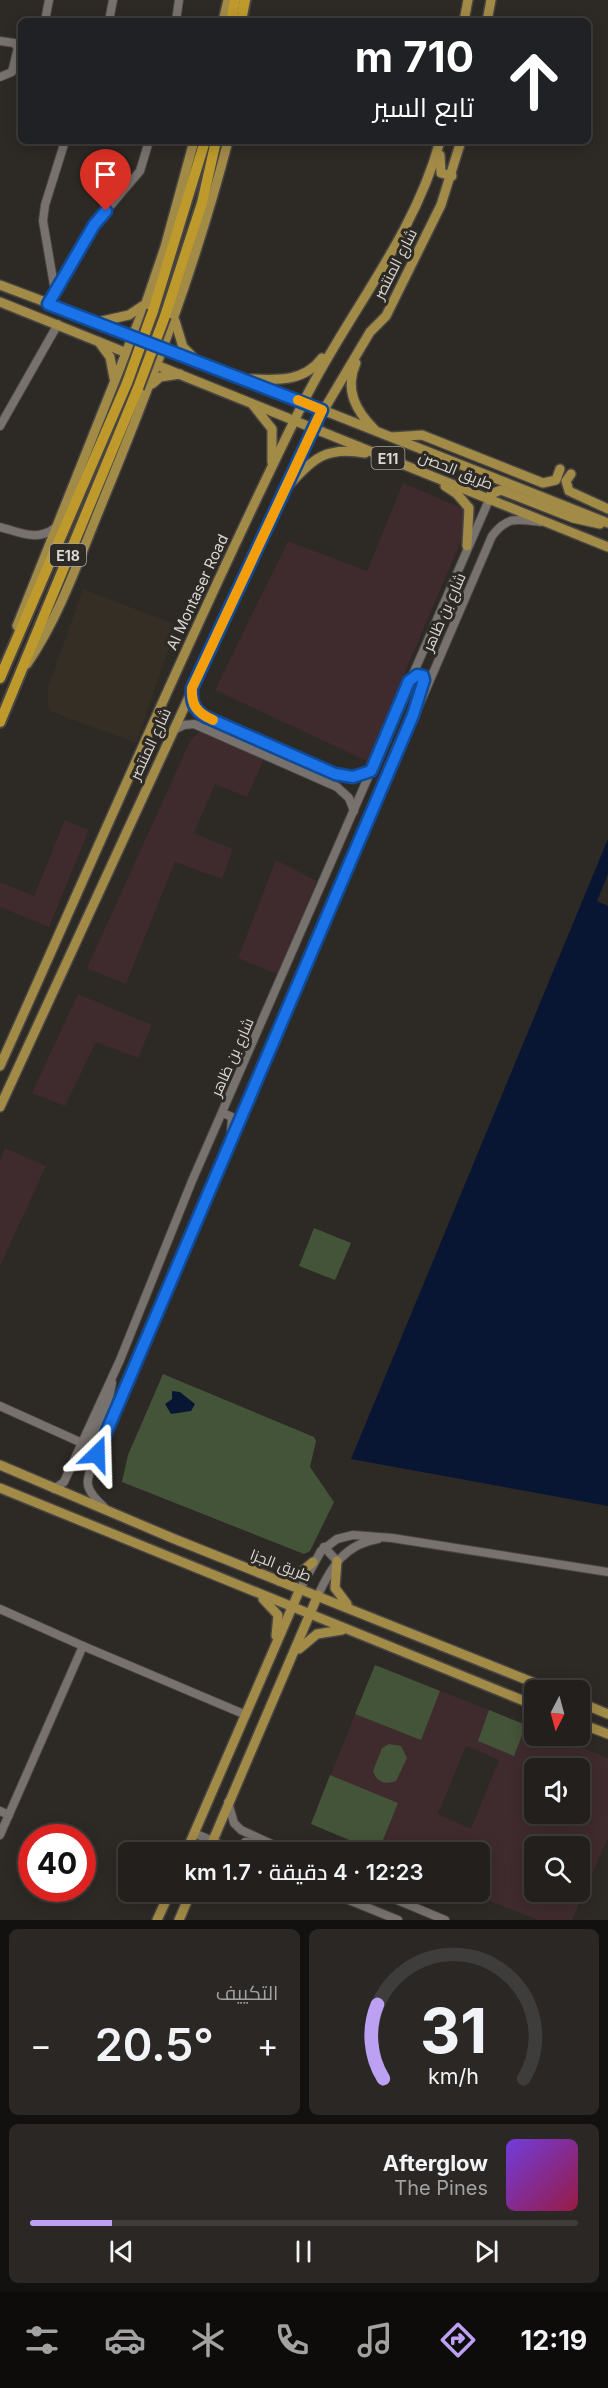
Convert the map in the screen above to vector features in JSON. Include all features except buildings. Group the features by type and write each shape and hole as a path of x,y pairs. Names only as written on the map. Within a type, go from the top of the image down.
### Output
{"highway":[{"path":"233,18 242,2"},
{"path":"241,18 242,2"},
{"name":"E18","path":"0,722 23,670 132,385 150,307 204,144"},
{"name":"E18","path":"0,678 132,385 170,318 202,203 215,144"}],"main road":[{"path":"224,18 228,0"},
{"path":"465,18 468,0"},
{"path":"488,18 491,0"},
{"path":"242,2 246,18"},
{"path":"6,663 45,552 126,351 150,307 193,144"},
{"path":"23,670 40,642 74,571 150,386 164,347 170,318 213,203 227,144"},
{"name":"Al Montaser Road","path":"0,1066 133,766 295,420 349,323 410,223 432,171 439,144"},
{"path":"440,144 441,173 452,176"},
{"name":"شارع المنتصر","path":"0,1107 312,428 370,332 386,316 430,228 452,176 460,144"},
{"name":"طريق الحصن","path":"0,285 304,402 608,524"},
{"name":"طريق الحصن","path":"0,302 608,547"},
{"path":"98,322 119,319 150,307"},
{"path":"170,318 183,347 195,360"},
{"path":"244,379 285,380 298,377 316,366 349,323"},
{"path":"370,332 352,371 351,390 360,412 384,436 422,435 543,483 556,480 560,469"},
{"path":"94,339 110,357 114,382"},
{"path":"150,386 160,377 182,374"},
{"path":"249,402 272,429 272,470"},
{"path":"284,491 308,464 328,453 354,451 382,456"},
{"path":"571,474 566,481 569,491 608,509"},
{"path":"428,475 457,494 469,508 467,546"},
{"path":"489,500 496,491 501,490 573,518 608,524"},
{"name":"طريق الجزا","path":"0,1465 109,1512 527,1680"},
{"path":"0,1473 42,1484"},
{"path":"0,1488 524,1701"},
{"path":"337,1561 335,1588 339,1597 354,1610"},
{"path":"279,1581 298,1575 313,1562"},
{"path":"191,1842 300,1589"},
{"path":"254,1592 278,1615 276,1645"},
{"path":"212,1841 318,1596"},
{"path":"295,1653 317,1634 330,1630 350,1631"},
{"path":"590,1707 608,1714"},
{"path":"590,1727 608,1734"},
{"path":"158,1920 166,1902"},
{"path":"178,1920 186,1902"}],"street":[{"path":"46,18 49,0"},
{"path":"110,18 113,0"},
{"path":"176,18 179,0"},
{"path":"0,41 16,45 18,50"},
{"path":"0,77 12,72 18,55"},
{"path":"55,292 43,221 45,205 64,144"},
{"path":"48,304 94,225 140,171 148,144"},
{"path":"0,426 58,324"},
{"name":"شارع بن ظاهر","path":"54,1489 64,1482 111,1378 467,546 489,500"},
{"name":"شارع بن ظاهر","path":"109,1512 89,1493 87,1480 137,1357 413,715 492,537 500,526 515,518 547,523"},
{"path":"0,526 34,536 55,528"},
{"path":"34,536 45,552"},
{"path":"409,681 417,675 424,678 413,715"},
{"path":"192,688 191,701 206,717 346,777 360,776 371,771"},
{"path":"199,726 199,722 206,717"},
{"path":"172,730 184,725 199,726 337,787 349,798 354,811"},
{"path":"337,787 345,785 346,777"},
{"path":"220,1164 233,1120 223,1113"},
{"path":"137,1357 130,1354 129,1348 142,1316 144,1302"},
{"path":"97,1454 90,1450 89,1445 109,1398 111,1378"},
{"path":"0,1406 82,1443"},
{"path":"300,1589 313,1562 324,1547 338,1539 353,1535 392,1538 608,1572"},
{"path":"318,1596 337,1561 359,1544 392,1538"},
{"path":"324,1547 337,1561"},
{"path":"0,1609 246,1715"},
{"path":"0,1835 82,1646"},
{"path":"228,1802 234,1823 241,1830 266,1842"},
{"path":"0,1811 9,1815"},
{"path":"195,1833 212,1841"},
{"path":"354,1902 398,1920"},
{"path":"402,1902 445,1920"}],"shaded area":[{"path":"403,483 473,513 367,761 215,690 288,541 367,571"},
{"path":"83,589 177,625 136,743 52,712 48,707 48,688"},
{"path":"200,732 265,757 247,797 215,784 194,833 233,849 222,879 175,862 126,984 87,968 191,739"},
{"path":"65,820 89,830 49,927 0,907 0,882 34,896"},
{"path":"276,860 317,881 277,974 238,958"},
{"path":"78,994 152,1025 138,1058 96,1042 65,1106 32,1093"},
{"path":"5,1148 46,1166 0,1266 0,1160"},
{"path":"375,1665 524,1724 524,1746 577,1746 608,1758 608,1838 590,1879 590,1836 524,1836 524,1902 580,1902 572,1920 538,1920 490,1901 490,1842 353,1842 311,1824","holes":["466,1746 499,1760 471,1829 438,1814"]}],"green space":[{"path":"314,1228 351,1243 335,1280 299,1266"},
{"path":"163,1374 314,1437 316,1441 310,1467 334,1502 310,1551 304,1554 122,1482 128,1455"},
{"path":"375,1665 440,1691 421,1740 355,1714"},
{"path":"489,1710 524,1724 514,1756 478,1741"},
{"path":"389,1744 401,1746 407,1758 396,1781 388,1783 376,1778 373,1771 382,1748"},
{"path":"330,1775 398,1803 382,1842 354,1842 311,1824"}],"water":[{"path":"608,839 608,874 597,901 608,906 608,1506 351,1459"},
{"path":"172,1391 180,1392 195,1404 191,1411 171,1414 165,1404 172,1399"}],"slow traffic":[{"path":"213,720 200,714 196,709 191,701 192,688 322,410 298,400"}],"route":[{"path":"97,1454 130,1372 413,715 424,680 420,674 409,681 371,771 353,777 335,774 206,717 196,709 191,701 192,688 322,410 48,304 85,239 106,211"}]}
